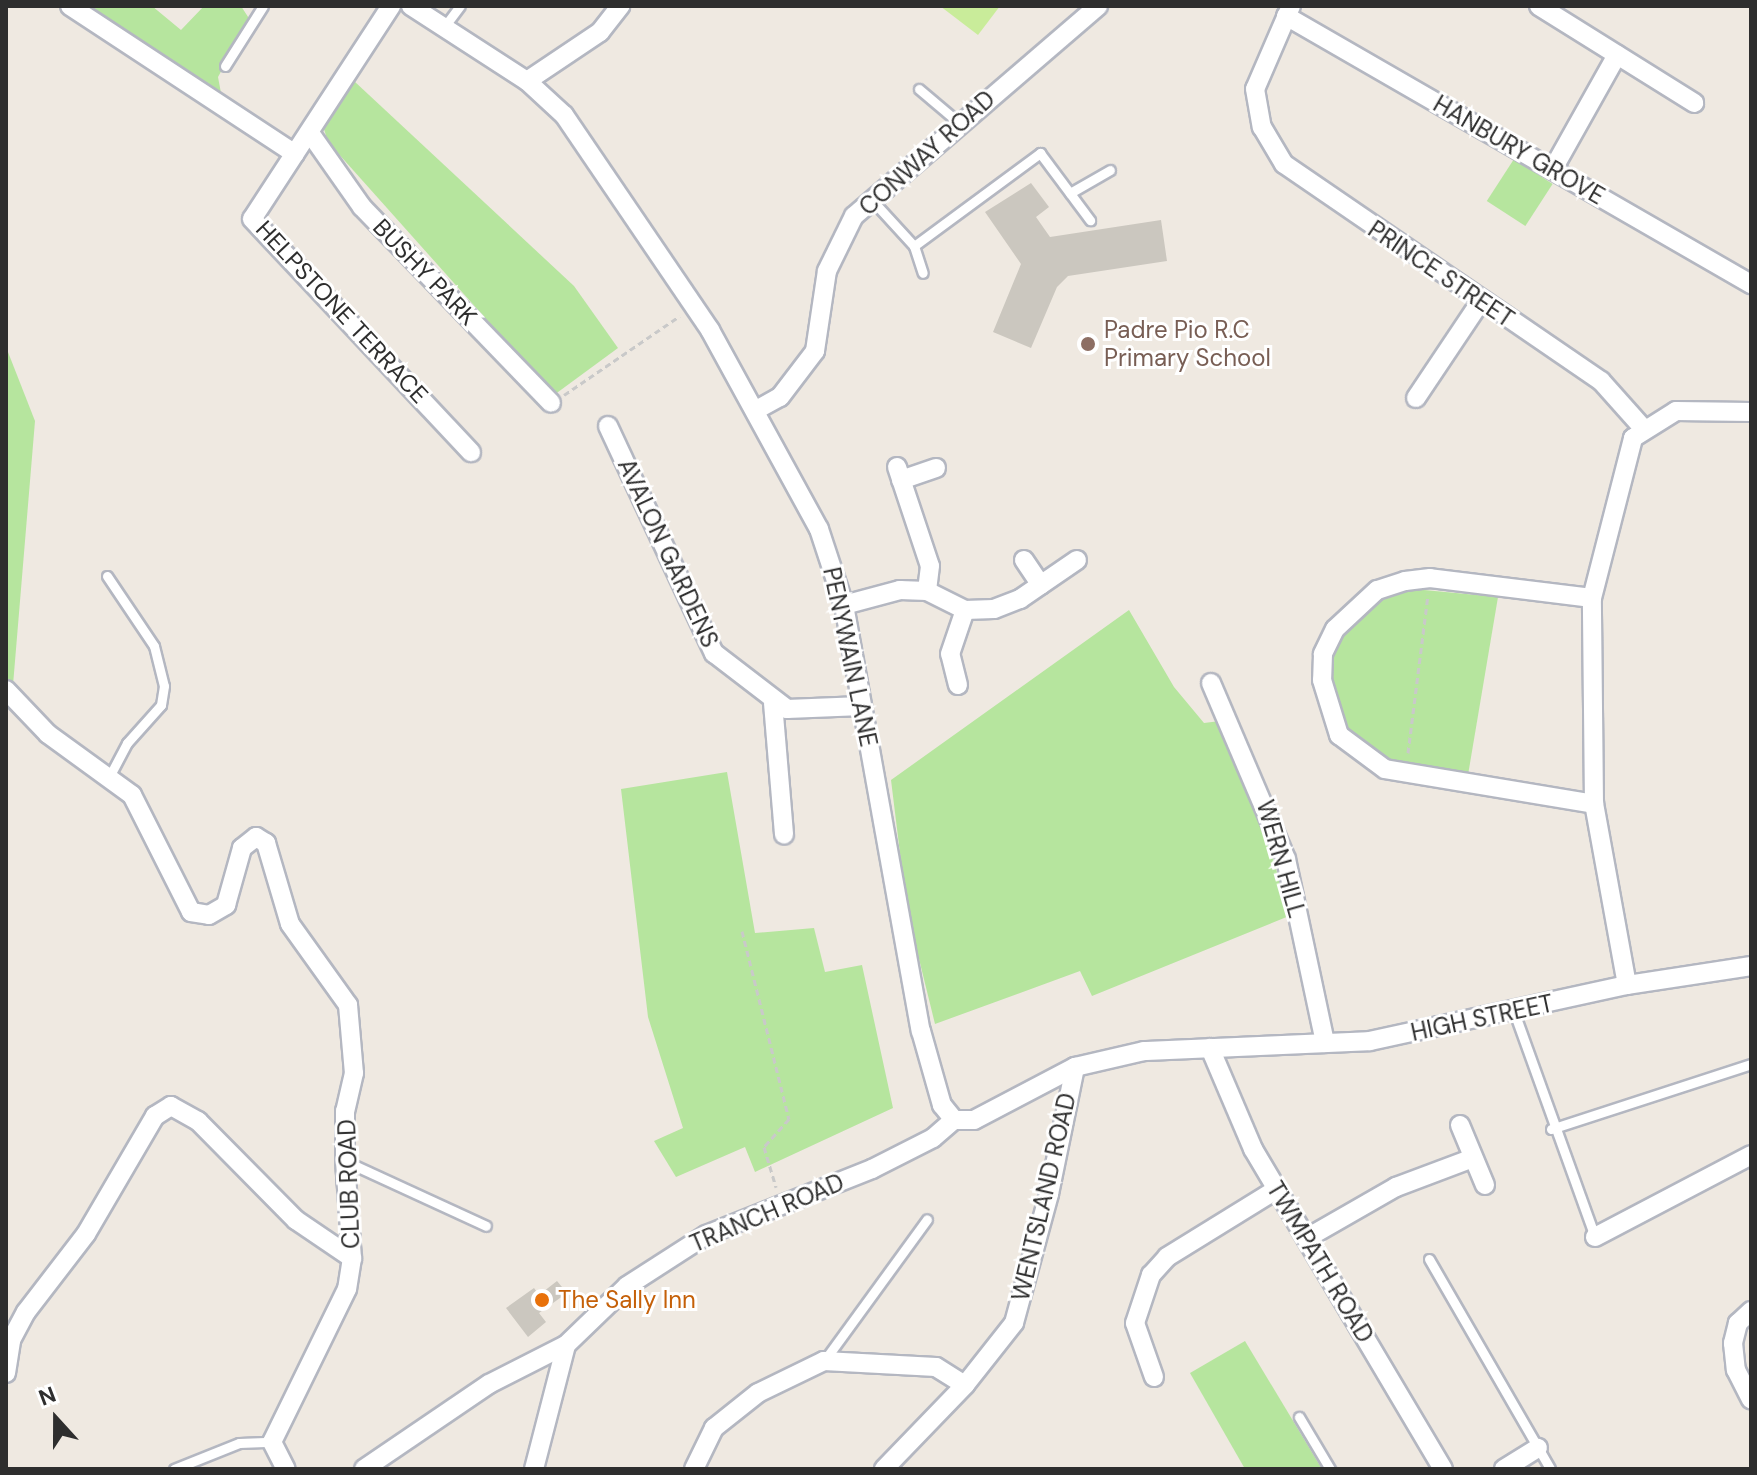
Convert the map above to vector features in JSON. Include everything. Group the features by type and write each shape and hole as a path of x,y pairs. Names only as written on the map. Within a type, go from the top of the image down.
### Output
{"street":[{"path":"70,6 295,154"},
{"name":"HELPSTONE TERRACE","path":"391,6 252,219 471,452"},
{"name":"PENYWAIN LANE","path":"411,6 442,29 527,81 598,159 758,409 819,529 844,605 921,1031 942,1105 954,1120"},
{"path":"527,81 600,32 620,6"},
{"name":"CONWAY ROAD","path":"758,409 780,397 815,351 835,244 871,199 1098,6"},
{"path":"1539,6 1694,103"},
{"name":"PRINCE STREET","path":"1289,11 1255,89 1255,108 1272,147 1304,182 1601,381 1643,428"},
{"name":"HANBURY GROVE","path":"1289,11 1751,284"},
{"path":"1553,169 1617,55"},
{"name":"BUSHY PARK","path":"310,133 362,207 551,403"},
{"path":"1416,398 1481,301"},
{"path":"1627,985 1594,804 1592,598 1625,451 1643,428 1676,411 1751,412"},
{"name":"AVALON GARDENS","path":"608,426 714,653 773,703"},
{"path":"927,591 930,566 899,474 936,468"},
{"path":"1024,560 1041,585"},
{"path":"844,605 900,590 927,591 965,610 994,609 1041,585 1077,560"},
{"path":"1592,598 1430,578 1377,590 1335,629 1323,654 1326,707 1339,735 1360,757 1406,773 1594,804"},
{"path":"958,685 950,654 965,610"},
{"name":"WERN HILL","path":"1211,683 1286,859 1325,1043"},
{"name":"CLUB ROAD","path":"6,690 107,781 132,795 145,814 191,912 209,915 226,905 242,848 256,837 266,843 290,924 348,1005 354,1073 345,1111 352,1258 347,1289 272,1442"},
{"path":"784,835 773,703 787,709 862,706"},
{"name":"HIGH STREET","path":"1210,1048 1325,1043 1438,1030 1627,985 1751,966"},
{"name":"TRANCH ROAD","path":"364,1469 489,1384 566,1345 627,1286 706,1235 872,1169 933,1138 954,1120 974,1120 1075,1067 1144,1051 1210,1048"},
{"name":"TWMPATH ROAD","path":"1210,1048 1228,1100 1277,1189 1443,1469"},
{"name":"WENTSLAND ROAD","path":"884,1469 965,1385 1014,1323 1049,1194 1075,1067"},
{"path":"6,1373 8,1341 86,1234 155,1116 171,1106 198,1121 296,1220 352,1258"},
{"path":"1460,1125 1485,1185"},
{"path":"1595,1237 1751,1155"},
{"path":"1307,1238 1396,1187 1473,1158"},
{"path":"1154,1377 1135,1323 1151,1275 1167,1257 1277,1189"},
{"path":"1751,1311 1738,1323 1733,1343 1736,1370 1751,1399"},
{"path":"534,1469 566,1345"},
{"path":"694,1469 714,1428 758,1393 824,1361 936,1367 965,1385"},
{"path":"272,1442 286,1469"},
{"path":"1504,1469 1538,1448"}],"lane":[{"path":"225,66 263,6"},
{"path":"442,29 460,6"},
{"path":"919,89 958,122"},
{"path":"914,246 1040,153 1090,220"},
{"path":"1070,193 1110,170"},
{"path":"871,199 914,246 923,273"},
{"path":"107,576 154,646 164,686 161,705 127,743 107,781"},
{"path":"1514,1012 1551,1129 1595,1237"},
{"path":"1551,1129 1751,1064"},
{"path":"345,1161 486,1226"},
{"path":"824,1361 927,1219"},
{"path":"1429,1259 1550,1469"},
{"path":"1299,1417 1330,1469"},
{"path":"174,1469 239,1443 272,1442"}],"path":[{"path":"551,403 695,307"},
{"path":"1406,773 1430,578"},
{"path":"742,931 789,1119 764,1147 781,1205"}],"green space":[{"path":"85,6 152,6 181,30 204,6 241,6 250,20 218,77 221,93"},
{"path":"940,6 1000,6 978,35"},
{"path":"354,81 574,286 618,348 554,395 328,142 323,126"},
{"path":"1514,159 1553,184 1525,226 1487,201"},
{"path":"6,347 35,421 12,697 6,690"},
{"path":"1403,588 1498,597 1468,775 1387,760 1349,734 1337,706 1331,682 1334,651 1347,626 1382,597"},
{"path":"1129,610 1174,687 1204,723 1220,721 1259,807 1289,916 1092,996 1080,971 935,1024 907,910 891,780"},
{"path":"727,772 755,933 814,928 825,972 862,965 893,1108 755,1172 745,1147 676,1177 654,1141 683,1128 648,1017 621,789"},
{"path":"1245,1341 1322,1469 1245,1469 1190,1373"}],"building":[{"path":"1031,183 1049,207 1036,217 1050,237 1161,220 1167,261 1068,276 1057,287 1031,348 993,332 1021,264 985,212"},
{"path":"557,1281 567,1293 539,1313 546,1322 528,1337 506,1308 534,1288 539,1295"}],"place":[{"name":"Padre Pio R.C Primary School","path":"1088,344"},
{"name":"The Sally Inn","path":"542,1300"}]}
